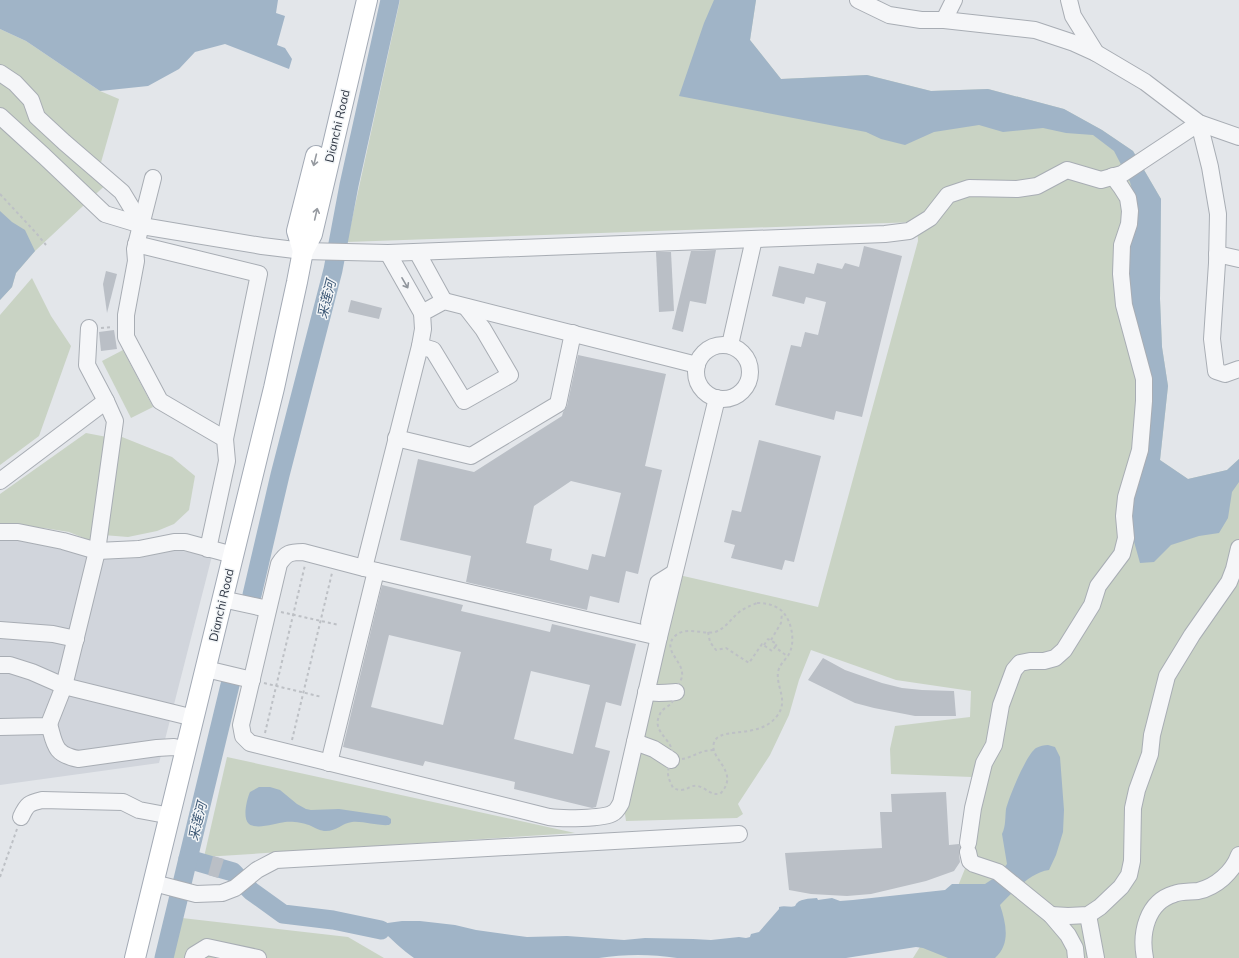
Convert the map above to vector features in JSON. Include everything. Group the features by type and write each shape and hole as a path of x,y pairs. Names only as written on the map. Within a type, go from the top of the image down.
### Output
{"main road":[{"name":"Dianchi Road","path":"303,251 297,231 355,0"},
{"name":"Dianchi Road","path":"135,958 160,885 170,816 274,388 303,251 312,234 367,0"}],"street":[{"path":"858,0 889,16 922,20 944,20 1035,30 1074,43 1096,53 1145,82 1199,123 1239,137"},
{"path":"944,20 954,0"},
{"path":"1069,0 1073,16 1096,53"},
{"path":"0,73 15,83 31,100 37,117 122,192 142,225"},
{"path":"0,116 105,214 148,228 262,246 303,251 388,253 885,234 909,231 930,218 948,195 969,188 1017,189 1037,186 1068,170 1100,180 1118,175 1145,160 1199,123"},
{"path":"1199,123 1210,167 1218,214 1212,338 1216,371 1225,374 1239,369"},
{"path":"1076,958 1075,948 1068,935 1051,915 998,872 974,864 970,861 968,848 973,808 984,763 994,745 1001,705 1014,670 1020,664 1055,658 1064,650 1092,605 1098,586 1122,554 1126,538 1124,516 1126,497 1140,450 1144,401 1144,379 1124,306 1121,274 1122,245 1129,224 1130,211 1128,198 1121,187 1118,175"},
{"path":"153,178 136,244 136,261 126,315 126,337 160,401 225,439"},
{"path":"730,345 754,239"},
{"path":"136,244 259,274 225,439 227,462 208,548"},
{"path":"417,252 444,301"},
{"path":"330,763 396,438 423,329 422,313 388,253"},
{"path":"1217,254 1239,259"},
{"path":"422,313 444,301 697,365"},
{"path":"420,346 433,350 464,401 510,375 483,329 466,307"},
{"path":"89,328 87,365 106,400 114,421 97,550 64,686 49,724 55,746 59,752 67,757 78,759 174,747 187,750"},
{"path":"396,438 471,456 558,404 572,334"},
{"path":"722,344 730,345 739,349 746,356 750,364 751,374 743,391 726,399 717,398 709,395 702,389 696,374 697,365 700,357 713,346 722,344"},
{"path":"604,816 613,813 621,803 674,573 717,398"},
{"path":"0,481 106,400"},
{"path":"0,532 18,532 63,541 97,550 139,549 174,542 185,542 233,555"},
{"path":"1051,915 1088,915 1100,907 1120,887 1129,875 1132,860 1133,808 1137,790 1150,754 1152,735 1167,676 1192,635 1230,582 1239,548"},
{"path":"640,768 630,811 623,816 562,819 549,818 250,743 243,736 241,725 279,564 283,558 293,552 308,553 659,637"},
{"path":"648,623 658,583 674,573"},
{"path":"222,599 268,609"},
{"path":"0,630 53,634 76,639"},
{"path":"0,665 10,665 32,672 64,686 194,718"},
{"path":"206,670 252,680"},
{"path":"646,692 654,694 676,692"},
{"path":"0,727 46,726 49,724"},
{"path":"635,742 679,759"},
{"path":"21,817 28,805 32,802 42,800 123,802 139,810 170,816"},
{"path":"160,885 196,894 222,893 235,888 257,870 276,860 739,834"},
{"path":"1145,958 1143,950 1143,936 1148,919 1154,907 1163,898 1175,893 1199,890 1213,885 1227,874 1236,863 1239,855"},
{"path":"1088,915 1096,958"},
{"path":"193,958 194,955 207,947 258,958"}],"path":[{"path":"0,194 46,245"},
{"path":"89,328 126,326"},
{"path":"262,746 308,553"},
{"path":"289,753 335,560"},
{"path":"679,759 661,734 658,719 663,710 674,698 682,676 682,666 671,651 673,638 681,632 714,632 725,628 739,613 747,607 757,603 768,604 778,608 790,625 792,647 790,652 780,664 778,671 783,700 777,716 770,723 760,729 750,732 722,735 714,742 714,750 721,764 726,769 727,775 726,785 720,794 714,794 699,786 694,786 684,791 678,791 673,788 668,778 668,772 679,759 714,750"},
{"path":"268,609 339,625"},
{"path":"708,632 710,642 716,650 726,648 748,663 762,644 764,645 768,639 771,640 781,623 782,612"},
{"path":"764,645 772,651 777,644 771,640"},
{"path":"775,647 786,656"},
{"path":"252,680 322,697"},
{"path":"0,876 21,817"}],"shaded area":[{"path":"25,539 112,559 138,558 176,550 212,556 159,763 0,785 0,541"}],"green space":[{"path":"400,0 756,0 750,40 781,79 867,75 931,91 988,89 1064,109 1102,130 1133,151 1161,199 1160,299 1162,347 1168,386 1160,460 1188,479 1227,470 1239,459 1239,958 913,958 958,886 977,839 972,777 891,774 890,749 895,726 970,717 971,691 896,680 811,650 799,680 789,715 770,755 738,804 743,814 737,818 626,821 624,807 679,575 818,607 918,241 917,222 347,242"},
{"path":"0,29 26,41 100,91 119,99 100,166 114,177 35,251 16,273 12,287 0,300"},
{"path":"32,278 51,316 71,346 39,436 0,465 0,315"},
{"path":"123,350 153,407 131,418 102,361"},
{"path":"86,433 107,437 91,541 69,532 44,528 0,526 0,494"},
{"path":"117,435 172,457 195,476 189,510 174,524 157,531 128,537 103,535"},
{"path":"227,757 575,833 204,857"},
{"path":"182,918 348,937 384,958 173,958"}],"water":[{"path":"0,0 278,0 276,13 285,16 277,45 285,48 292,59 289,69 225,44 195,52 179,69 148,86 100,91 26,41 0,29"},
{"path":"714,0 756,0 750,40 781,79 867,75 931,91 988,89 1064,109 1102,130 1133,151 1161,199 1160,299 1162,347 1168,386 1160,460 1188,479 1227,470 1239,459 1239,482 1232,492 1228,518 1219,533 1199,536 1171,545 1154,562 1140,563 1133,538 1131,505 1149,394 1124,277 1136,203 1130,182 1114,151 1093,135 1066,133 1043,128 1003,132 979,125 934,132 905,145 881,139 866,132 679,96 704,23"},
{"path":"0,211 12,222 25,230 35,251 16,273 12,287 0,300"},
{"path":"1048,745 1055,747 1060,757 1064,810 1063,832 1056,855 1049,870 1036,874 1029,879 1016,889 1000,905 1006,933 1003,946 995,958 948,958 923,948 916,947 846,958 677,958 638,955 599,958 414,958 405,952 381,930 380,924 402,921 420,921 455,925 476,930 527,937 567,936 624,940 645,938 711,940 739,937 746,938 750,937 751,934 759,932 779,909 779,907 793,907 804,899 817,898 818,900 832,898 840,901 853,900 945,890 952,884 985,884 997,876 1007,864 1002,834 1005,825 1006,809 1018,777 1032,752 1038,747"},
{"path":"259,787 270,787 280,790 297,804 306,809 339,809 387,816 391,819 391,823 389,825 384,825 352,822 328,831 322,831 309,825 295,822 252,826 247,821 245,813 250,792"}],"building":[{"path":"864,246 902,256 862,417 836,411 834,420 775,405 791,345 801,347 805,332 818,335 826,302 806,297 804,304 772,296 779,266 814,274 817,263 842,269 845,263 859,267"},
{"path":"716,250 706,304 690,301 683,332 672,329 691,251"},
{"path":"656,252 671,252 674,311 659,312"},
{"path":"106,271 117,274 107,313 103,284"},
{"path":"351,300 382,308 379,319 348,312"},
{"path":"114,330 117,349 101,351 99,332"},
{"path":"578,355 666,374 645,466 662,470 638,574 626,571 619,603 590,596 587,610 466,582 471,556 400,540 418,459 474,472 562,416 567,406","holes":["571,481 621,493 605,557 592,554 588,570 550,560 552,549 526,543 534,506"]},
{"path":"759,440 821,456 794,562 785,560 782,570 731,558 735,545 724,542 732,510 741,512"},
{"path":"382,585 463,605 461,611 550,632 552,624 636,644 621,706 606,702 595,747 610,751 596,807 592,808 514,789 515,782 425,761 423,766 343,747","holes":["389,635 461,652 443,725 371,707","531,671 590,685 573,754 514,739"]},
{"path":"823,658 845,670 882,683 902,688 954,691 956,716 915,716 855,703 808,680"},
{"path":"946,792 949,845 959,844 960,848 960,862 954,871 926,881 871,894 847,896 811,894 789,890 785,853 882,848 880,812 892,812 891,794"},
{"path":"213,856 224,859 218,878 208,875"}],"waterway":[{"name":"采莲河","path":"252,595 280,475 333,270 349,185 390,0"},
{"name":"采莲河","path":"164,958 230,685"},
{"path":"188,859 233,872 251,891 283,914 333,920 381,930"}]}
